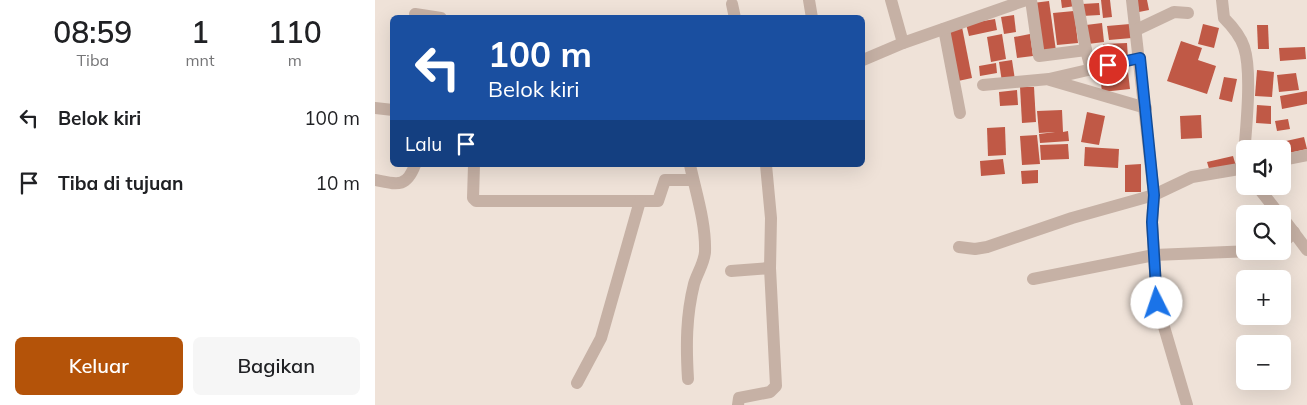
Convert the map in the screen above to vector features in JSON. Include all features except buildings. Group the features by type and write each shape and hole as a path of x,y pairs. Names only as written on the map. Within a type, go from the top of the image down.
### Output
{"street":[{"path":"809,0 812,15"},
{"path":"891,0 903,43"},
{"path":"1031,0 1039,56 1086,50"},
{"path":"1077,0 1091,69"},
{"path":"1132,0 1146,108 1154,195 1154,255 1158,309 1187,405"},
{"path":"1222,0 1224,18 1234,28 1244,46 1248,69 1245,140"},
{"path":"865,59 903,43 1020,1"},
{"path":"732,4 734,15"},
{"path":"1136,30 1174,12 1188,14"},
{"path":"415,14 422,15"},
{"path":"944,29 960,113"},
{"path":"983,86 1049,79 1140,58"},
{"path":"1049,79 1146,108"},
{"path":"375,108 390,110"},
{"path":"1291,158 1307,155"},
{"path":"375,180 396,184 403,183 409,178 414,167"},
{"path":"474,167 473,198 476,201 659,200 665,180 693,180"},
{"path":"688,379 685,343 687,324 695,282 701,270 705,252 704,234 690,167"},
{"path":"739,405 739,398 770,392 776,386 770,268 771,218 766,167"},
{"path":"959,247 975,249 987,247 1072,218 1154,195 1192,177 1236,170"},
{"path":"1264,195 1272,205"},
{"path":"577,383 601,338 640,201"},
{"path":"1291,228 1307,250"},
{"path":"1291,235 1294,232"},
{"path":"1033,279 1154,255 1172,256 1236,252"},
{"path":"731,271 770,268"}],"route":[{"path":"1108,65 1140,58 1154,195 1152,222 1157,303"}]}
